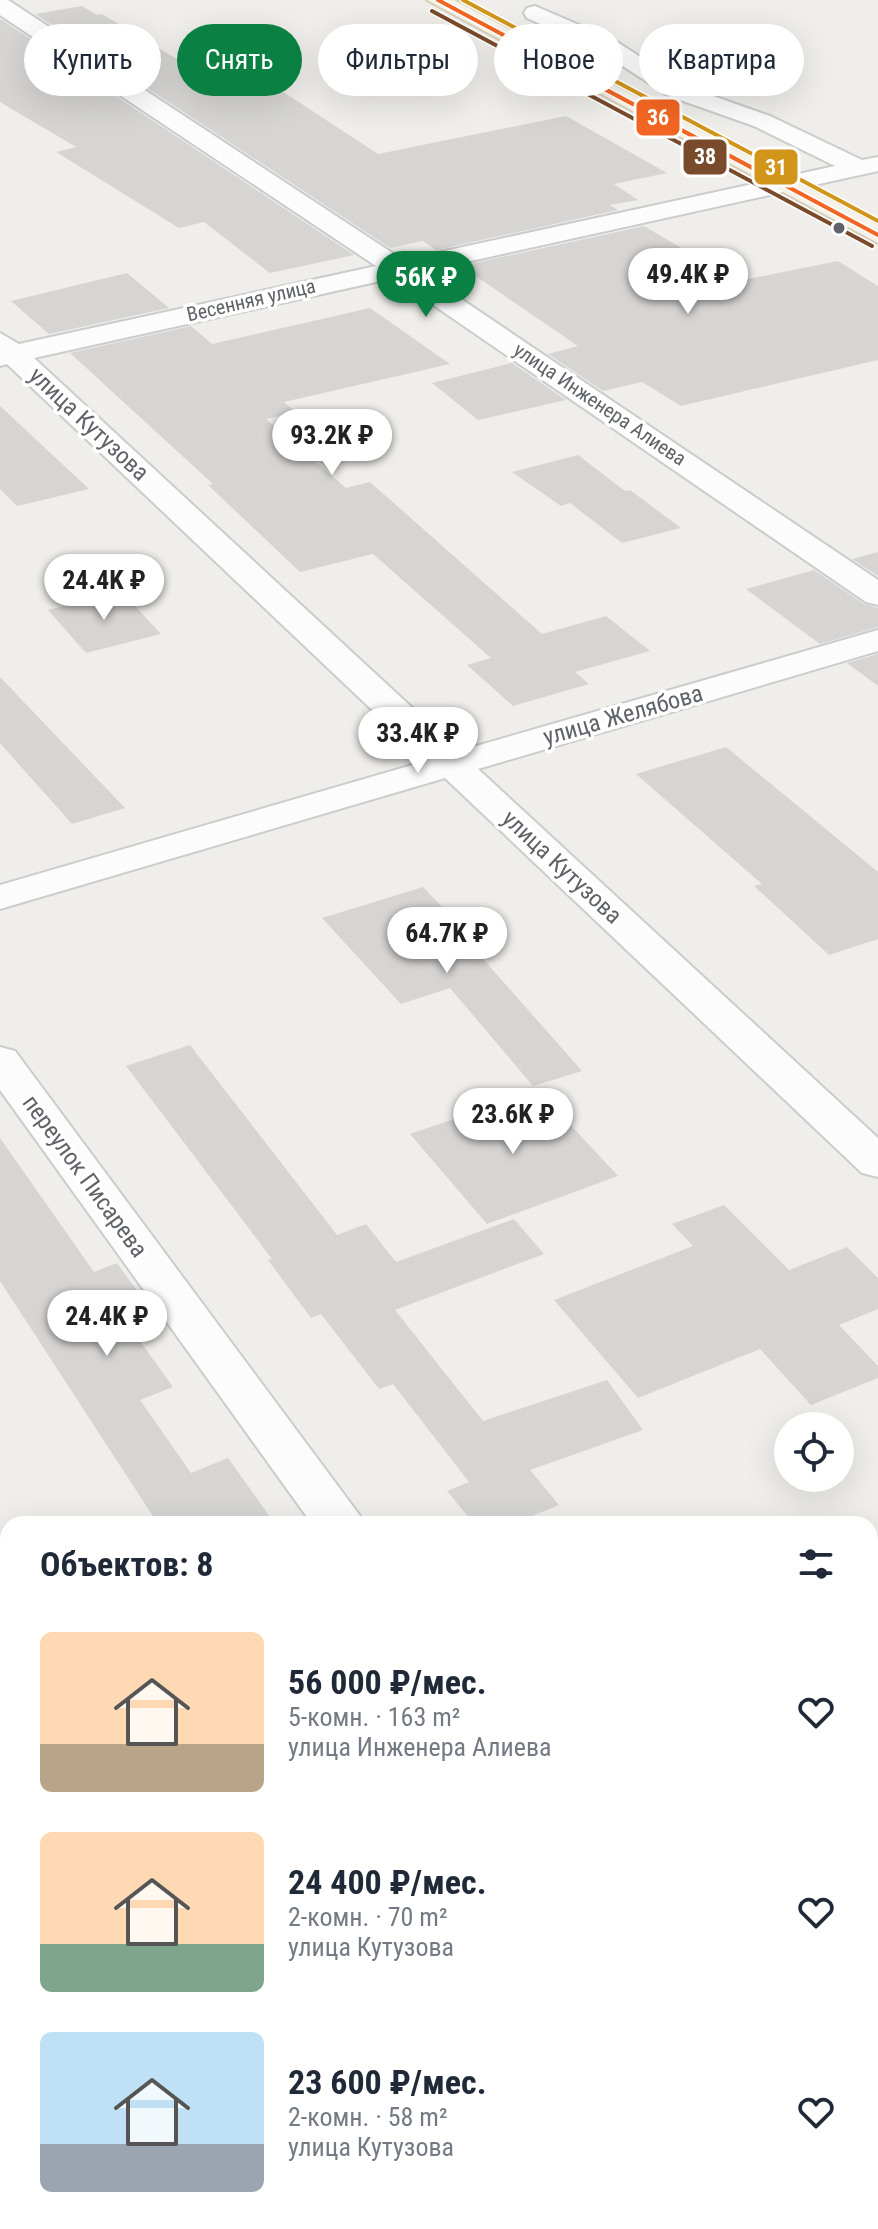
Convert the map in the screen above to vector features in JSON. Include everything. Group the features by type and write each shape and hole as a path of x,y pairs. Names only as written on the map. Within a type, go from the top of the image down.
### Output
{"main road":[{"path":"438,0 494,30"},
{"path":"616,96 878,235"}],"street":[{"name":"улица Инженера Алиева","path":"0,5 397,268 878,595"},
{"path":"535,13 559,24"},
{"path":"623,56 677,91 762,121 868,166"},
{"name":"Весенняя улица","path":"4,351 868,166"},
{"name":"улица Кутузова","path":"4,351 878,1163"},
{"name":"улица Желябова","path":"0,897 878,640"},
{"name":"переулок Писарева","path":"0,1060 334,1516"}],"building":[{"path":"82,6 119,24 50,24 35,14"},
{"path":"2,20 24,35 24,96 116,96 354,255 270,273 204,222 179,228 56,152 76,147 0,102"},
{"path":"161,50 177,59 177,96 290,96 378,154 566,116 667,173 614,184 638,200 609,205 618,210 436,250 423,241 390,248 159,96"},
{"path":"644,226 738,281 838,261 878,286 878,360 681,406 642,382 603,391 548,354 578,346 461,266"},
{"path":"127,273 169,308 49,334 11,301"},
{"path":"370,308 450,364 284,402 296,412 266,419 346,488 370,482 542,634 606,616 650,651 575,672 589,684 513,706 467,665 491,658 373,554 300,572 208,485 213,484 70,353 191,326 212,344"},
{"path":"512,363 566,400 478,420 432,383"},
{"path":"0,406 89,489 17,506 0,489"},
{"path":"578,455 681,528 622,543 570,503 561,506 512,472"},
{"path":"878,552 878,576 852,559"},
{"path":"814,570 864,604 878,608 878,627 820,644 746,589"},
{"path":"122,592 161,634 86,653 48,610"},
{"path":"878,654 878,686 847,663"},
{"path":"0,677 125,808 72,824 0,743"},
{"path":"726,747 878,872 878,939 829,955 754,886 762,884 636,774"},
{"path":"423,887 466,932 461,934 582,1071 533,1086 450,988 401,1004 322,918"},
{"path":"190,1045 337,1235 366,1224 396,1262 514,1219 544,1254 395,1310 483,1421 607,1380 643,1430 530,1470 559,1505 532,1516 467,1516 447,1491 469,1482 393,1384 379,1389 321,1314 311,1318 268,1260 272,1259 126,1066"},
{"path":"538,1090 618,1176 487,1224 410,1134"},
{"path":"0,1138 94,1272 117,1263 161,1324 135,1334 173,1387 140,1400 191,1473 228,1458 269,1516 153,1516 0,1281"},
{"path":"724,1205 789,1270 847,1247 878,1278 878,1309 839,1325 878,1366 878,1378 811,1405 760,1349 638,1398 554,1300 693,1246 672,1224"}],"transit line":[{"name":"36","path":"438,0 878,235"},
{"name":"31","path":"463,0 878,221"},
{"name":"38","path":"432,11 872,246"}]}
